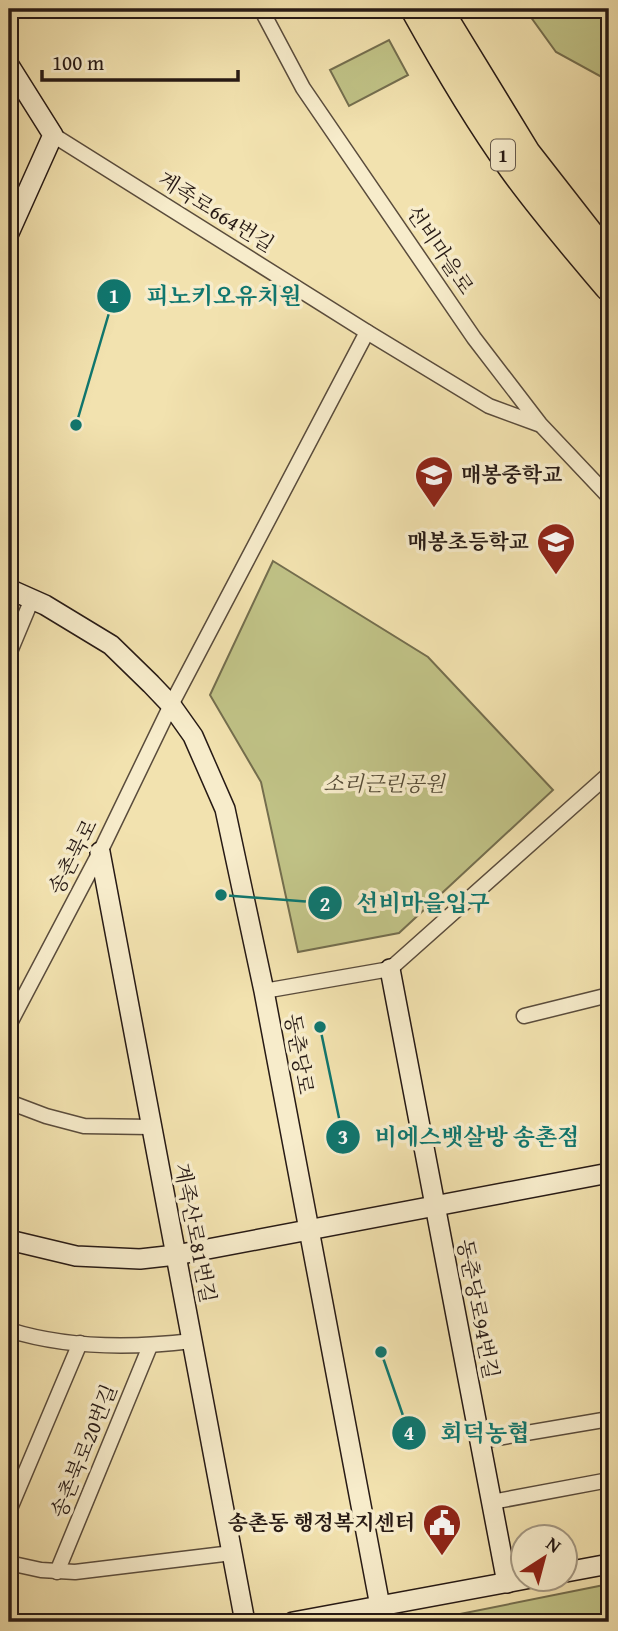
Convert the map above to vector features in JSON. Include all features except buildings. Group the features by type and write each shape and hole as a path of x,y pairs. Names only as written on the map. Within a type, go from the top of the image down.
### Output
{"highway":[{"name":"1","path":"414,9 486,131 511,167 609,288"},
{"name":"1","path":"439,9 527,153 609,258"}],"main road":[{"name":"계족로664번길","path":"9,65 53,135"},
{"path":"9,233 53,135"},
{"name":"동춘당로","path":"9,589 32,599 111,645 171,705 193,736 225,809 264,990 381,1614"},
{"name":"계족산로81번길","path":"100,852 245,1622"},
{"name":"동춘당로94번길","path":"390,969 507,1583"},
{"path":"9,1240 76,1256 140,1259 176,1255 609,1173"},
{"path":"580,1569 609,1564"},
{"path":"293,1622 381,1614 510,1582"}],"street":[{"name":"선비마을로","path":"261,9 303,88 474,338 540,424 609,497"},
{"name":"계족로664번길","path":"53,135 489,406 540,424"},
{"name":"송촌북로","path":"9,1025 100,852 171,705 367,332"},
{"path":"9,654 32,599"},
{"path":"264,990 390,969 609,774"},
{"path":"524,1016 609,995"},
{"path":"9,1102 84,1126 151,1127"},
{"path":"9,1330 80,1343 150,1346 192,1341"},
{"path":"9,1511 80,1343"},
{"name":"송촌북로20번길","path":"57,1572 150,1346"},
{"path":"480,1441 609,1419"},
{"path":"492,1502 609,1480"},
{"path":"9,1563 57,1572 75,1572 232,1553"}],"green space":[{"path":"525,9 609,9 609,81 556,52"},
{"path":"389,40 408,75 349,106 330,70"},
{"name":"소리근린공원","path":"273,561 428,657 553,790 399,933 298,952 261,782 210,695"},
{"path":"609,1584 609,1622 420,1622 580,1592"}],"place":[{"name":"피노키오유치원","path":"76,425"},
{"name":"매봉중학교","path":"434,509"},
{"name":"매봉초등학교","path":"556,576"},
{"name":"선비마을입구","path":"221,895"},
{"name":"비에스뱃살방 송촌점","path":"320,1027"},
{"name":"회덕농협","path":"381,1352"},
{"name":"송촌동 행정복지센터","path":"442,1557"}]}
